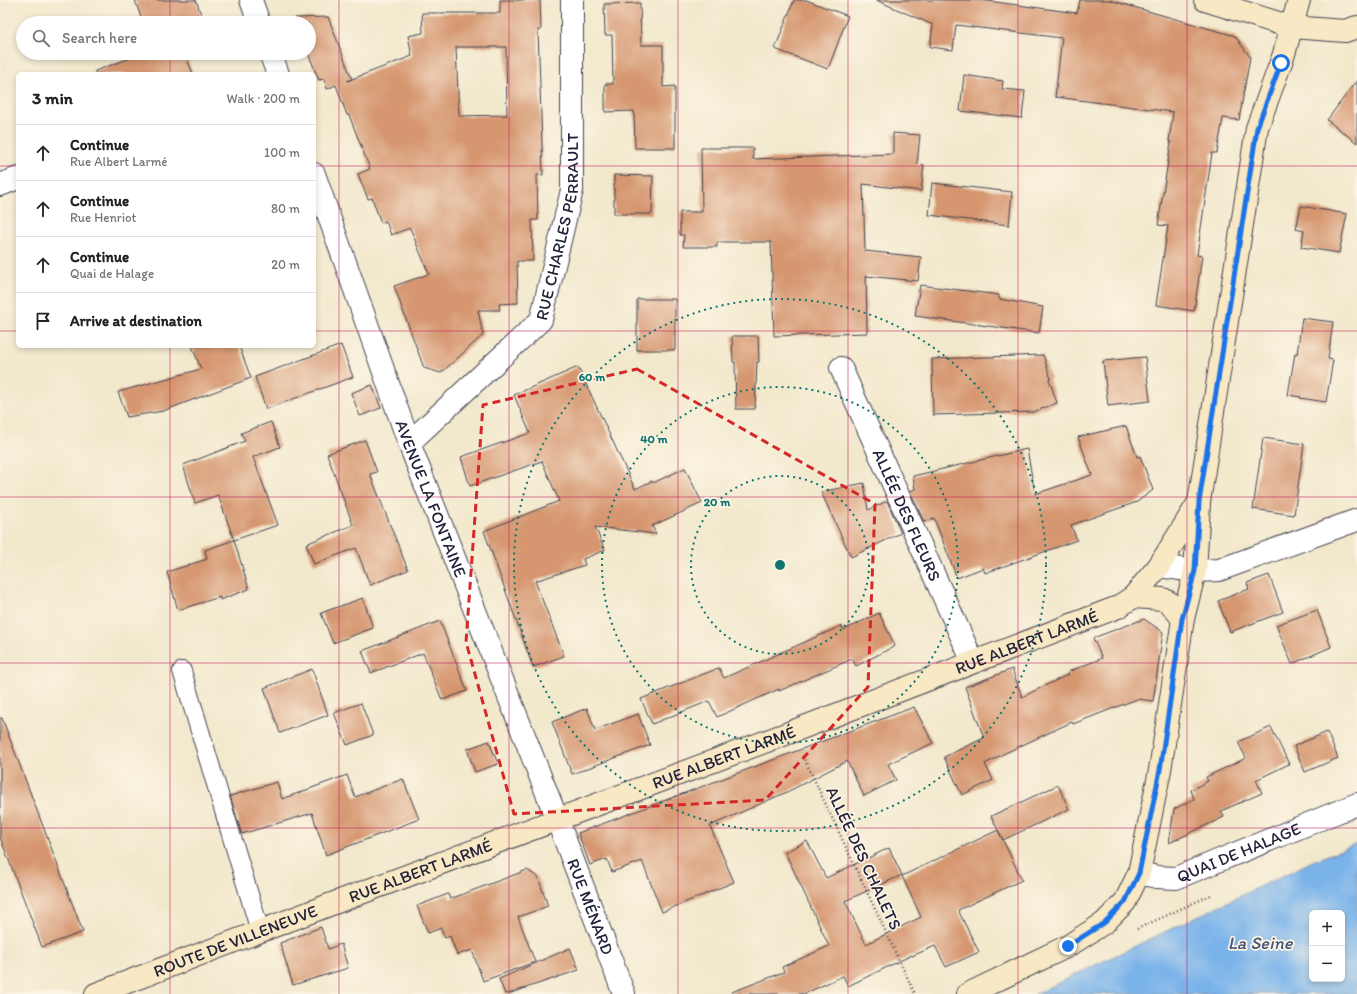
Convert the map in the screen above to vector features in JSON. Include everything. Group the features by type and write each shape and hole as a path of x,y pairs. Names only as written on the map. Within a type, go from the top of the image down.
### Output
{"main road":[{"path":"1205,0 1291,27 1345,31 1357,27"},
{"name":"RUE ALBERT LARMÉ","path":"329,904 791,732 1118,606 1133,597 1159,566 1199,502 1257,128 1281,63 1299,0"},
{"path":"968,994 1068,946 1104,923 1125,902 1139,873 1160,770 1182,619 1195,571 1199,502"},
{"path":"1133,597 1163,599 1170,603 1182,619"},
{"name":"ROUTE DE VILLENEUVE","path":"96,994 329,904"}],"street":[{"path":"250,0 256,16"},
{"name":"RUE CHARLES PERRAULT","path":"409,443 541,320 572,190 572,0"},
{"path":"273,60 277,72"},
{"path":"0,185 16,179"},
{"name":"AVENUE LA FONTAINE","path":"316,180 409,443 558,819"},
{"name":"ALLÉE DES FLEURS","path":"841,368 972,662"},
{"path":"1159,566 1195,571 1219,570 1357,520"},
{"name":"QUAI DE HALAGE","path":"1139,873 1157,877 1176,878 1357,804"},
{"name":"RUE MÉNARD","path":"558,819 624,994"}],"lane":[{"path":"182,671 260,931"}],"path":[{"name":"ALLÉE DES CHALETS","path":"791,732 915,994"},
{"path":"1133,931 1218,892"}],"highlighted area":[{"path":"637,369 875,504 868,687 765,800 514,814 466,642 483,405"}],"water":[{"name":"La Seine","path":"1357,844 1357,994 1035,994 1313,861"}],"building":[{"path":"135,0 196,0 202,16 141,16"},
{"path":"500,0 540,0 541,30 538,30 543,175 537,175 538,220 532,220 533,261 517,261 518,303 499,304 500,310 478,310 483,335 441,373 424,368 394,286 429,274 410,228 391,235 386,221 381,223 372,198 368,199 358,174 370,169 349,115 347,115 336,85 327,89 324,79 319,80 311,60 316,60 316,17 328,17 352,79 347,81 412,56 408,36 423,33 422,13 500,13","holes":["456,47 506,47 507,115 459,116"]},
{"path":"794,0 806,0 848,16 828,69 775,49"},
{"path":"876,0 980,0 1077,13 1080,0 1109,0 1235,36 1250,57 1239,120 1223,118 1217,153 1212,153 1197,255 1202,256 1194,311 1156,305 1168,226 1158,225 1171,142 1169,141 1173,112 1055,97 1062,38 956,25 953,50 930,47 933,25"},
{"path":"640,3 641,45 663,45 663,87 675,86 675,148 635,148 634,111 605,112 605,84 613,84 612,35 605,35 604,4"},
{"path":"125,60 188,60 192,72 95,72"},
{"path":"964,75 1003,81 1002,89 1025,91 1022,118 960,111"},
{"path":"1357,80 1357,143 1327,120"},
{"path":"893,133 920,135 917,164 924,165 921,191 863,184 865,251 921,257 918,281 866,276 867,333 774,336 771,242 717,242 717,247 683,247 684,235 680,235 680,212 702,212 701,148 753,148 753,159 893,154"},
{"path":"614,175 653,176 652,214 614,214"},
{"path":"932,183 1012,192 1009,225 929,215"},
{"path":"1301,206 1347,214 1339,253 1301,247 1304,231 1296,229"},
{"path":"920,285 999,295 999,299 1043,307 1039,333 915,316"},
{"path":"637,299 675,299 675,350 637,350"},
{"path":"1302,318 1333,322 1328,359 1333,360 1326,402 1288,395 1295,353 1297,354"},
{"path":"732,336 758,336 759,362 757,362 755,409 736,409 735,362 733,362"},
{"path":"341,345 353,377 266,409 255,377"},
{"path":"193,348 240,348 251,378 163,411 127,417 118,392 201,369"},
{"path":"1043,355 1057,403 1033,412 933,415 932,359"},
{"path":"1145,357 1150,401 1108,406 1103,361"},
{"path":"578,367 635,489 652,481 653,483 685,468 702,503 652,526 656,534 595,527 605,550 583,559 585,565 535,581 564,656 533,667 484,531 559,501 542,461 470,486 461,457 530,433 514,395"},
{"path":"372,385 381,408 360,416 351,393"},
{"path":"271,422 280,447 253,457 278,525 234,540 218,495 195,503 183,465 245,441 241,433"},
{"path":"1126,426 1137,457 1140,456 1153,490 1137,502 1071,525 1077,540 985,573 983,568 957,578 934,518 924,522 910,491 915,489 913,476 1027,449 1035,494 1092,475 1078,437"},
{"path":"1263,438 1304,444 1294,515 1253,509"},
{"path":"365,440 377,472 370,474 408,570 370,585 356,548 314,564 306,544 353,525 327,454"},
{"path":"864,483 868,510 887,501 901,533 851,557 821,492"},
{"path":"234,540 249,589 220,600 220,597 178,610 167,572 207,559 205,550"},
{"path":"1269,575 1283,612 1230,632 1218,601 1249,589 1247,583"},
{"path":"363,598 373,628 333,643 321,613"},
{"path":"1317,610 1331,647 1292,664 1276,625"},
{"path":"879,613 895,646 856,666 852,659 779,691 779,689 717,717 709,701 652,724 641,699 719,668 724,678 841,626 844,630"},
{"path":"1144,619 1163,632 1153,701 1137,699 1073,724 1072,722 1003,754 985,764 993,780 962,795 944,757 984,738 965,687 1012,669 1022,697 1069,674 1068,672 1102,658 1093,638"},
{"path":"440,621 467,691 442,700 423,653 371,673 362,651"},
{"path":"312,669 328,715 280,733 264,688"},
{"path":"361,703 373,735 347,745 334,713"},
{"path":"914,707 933,743 888,764 896,780 864,796 847,761 787,792 710,826 734,882 662,912 642,861 612,872 607,859 590,865 578,833"},
{"path":"587,708 595,730 638,714 650,745 572,774 552,722"},
{"path":"0,718 2,718 83,932 42,947 0,837"},
{"path":"1271,727 1289,764 1256,780 1262,793 1221,811 1224,817 1169,843 1174,809 1194,799 1191,790 1208,781 1206,777 1246,758 1238,742"},
{"path":"1327,732 1338,758 1305,772 1294,746"},
{"path":"489,741 498,764 475,772 467,749"},
{"path":"347,775 355,797 403,779 419,819 326,855 312,813 242,834 230,796 277,782 282,799"},
{"path":"1058,785 1069,809 1003,840 991,816"},
{"path":"998,830 1022,880 958,910 979,952 946,967 935,946 912,955 848,986 843,976 804,994 732,994 732,992 784,972 782,967 829,946 785,852 807,841 826,878 889,848 902,875 845,901 866,944 921,917 902,876"},
{"path":"527,870 538,877 548,906 518,917 535,962 483,981 472,950 457,955 450,936 445,938 441,928 428,933 417,906 448,894 450,899"},
{"path":"321,927 328,949 341,944 348,968 293,985 280,943"},
{"path":"570,948 579,970 505,994 499,979"}],"route":[{"path":"1068,946 1104,923 1125,902 1139,873 1160,770 1182,619 1195,571 1199,502 1257,128 1281,63"}]}
